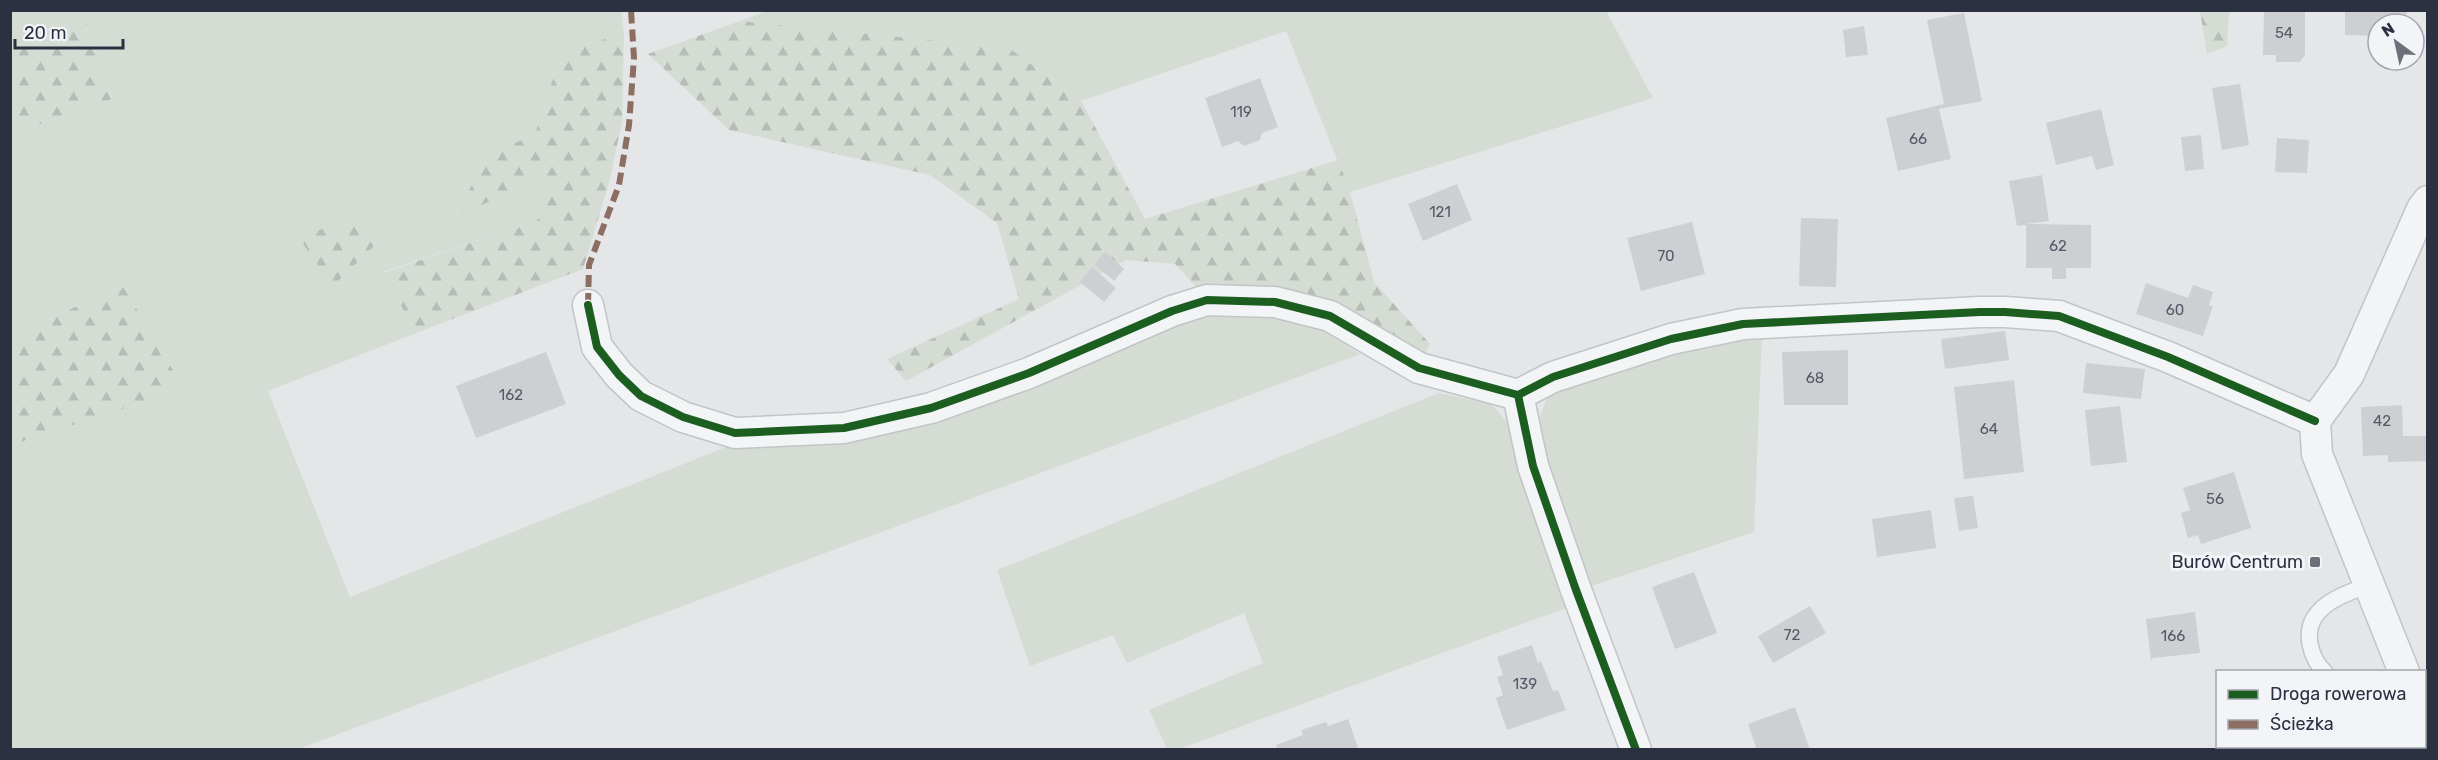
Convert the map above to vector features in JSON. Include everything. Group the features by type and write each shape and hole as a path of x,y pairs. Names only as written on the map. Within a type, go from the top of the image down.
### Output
{"street":[{"path":"2403,670 2317,454 2315,421 2349,374 2427,201"},
{"path":"588,305 597,347 619,375 641,396 683,417 735,433 844,428 931,408 1029,373 1172,311 1207,300 1275,302 1330,316 1419,368 1518,395 1553,376 1671,339 1743,324 2005,312 2059,316 2168,357 2315,421"},
{"path":"1518,395 1533,466 1635,749"}],"lane":[{"path":"2324,670 2312,654 2308,632 2319,610 2340,595 2370,585"}],"green space":[{"path":"770,10 1606,11 1653,98 1350,192 1286,31 1081,101 1009,48 740,21"},
{"path":"10,11 621,11 624,34 562,51 535,134 489,154 454,216 547,176 539,219 383,272 416,333 268,391 350,597 734,444 829,442 1175,323 1233,314 1286,318 1325,331 1360,354 298,749 11,749 11,445 183,389 123,286 11,335 11,134 112,99 86,24 11,53"},
{"path":"2200,11 2229,11 2227,46 2207,54"},
{"path":"740,21 1009,48 1081,101 1145,219 1338,160 1350,192 1374,282 1430,344 1421,361 1335,310 1201,292 1175,264 1126,260 906,381 887,359 1019,299 997,223 930,175 729,130 648,54"},
{"path":"86,24 112,99 11,134 11,53"},
{"path":"624,34 622,122 609,183 583,269 416,333 383,273 539,219 546,177 454,217 489,154 535,134 562,51"},
{"path":"355,214 376,244 332,287 300,239"},
{"path":"123,286 184,389 11,445 11,335"},
{"path":"1762,333 1754,532 1588,587 1537,425 1551,387 1619,363"},
{"path":"1439,393 1491,404 1506,421 1566,608 1179,749 1167,749 1149,710 1263,663 1244,613 1127,663 1113,635 1030,666 997,570"}],"building":[{"path":"2264,10 2305,10 2305,55 2300,62 2276,62 2276,55 2263,55"},
{"path":"2345,10 2407,10 2407,12 2366,12 2366,36 2345,35"},
{"path":"1964,13 1982,101 1939,109 1951,159 1898,171 1886,118 1944,104 1927,20"},
{"path":"1864,26 1868,55 1846,57 1843,30"},
{"path":"1260,78 1278,127 1262,133 1260,140 1244,146 1238,141 1222,147 1205,98"},
{"path":"2240,84 2249,145 2222,150 2212,88"},
{"path":"2101,109 2114,165 2096,170 2092,156 2056,165 2046,123"},
{"path":"2201,135 2204,169 2185,171 2181,137"},
{"path":"2277,138 2309,140 2307,173 2275,172"},
{"path":"2042,175 2049,221 2027,224 2091,225 2091,268 2066,268 2066,279 2052,279 2052,268 2026,268 2026,225 2017,226 2009,181"},
{"path":"1457,184 1472,220 1423,241 1408,204"},
{"path":"1801,218 1838,219 1836,287 1799,286"},
{"path":"1692,222 1705,274 1641,291 1627,238"},
{"path":"1105,252 1124,269 1114,281 1094,264"},
{"path":"1092,267 1116,288 1104,302 1080,282"},
{"path":"2146,283 2188,298 2193,285 2213,292 2209,305 2213,306 2203,336 2136,314"},
{"path":"2005,331 2009,360 1945,369 1941,339"},
{"path":"1848,350 1848,405 1784,405 1782,352"},
{"path":"546,352 566,404 476,438 456,386"},
{"path":"2086,363 2145,369 2141,399 2083,393"},
{"path":"2014,380 2024,472 1964,479 1954,387"},
{"path":"2402,405 2403,436 2428,436 2428,461 2388,462 2388,455 2363,456 2361,407"},
{"path":"2120,406 2127,462 2091,466 2085,410"},
{"path":"2234,472 2251,528 2201,544 2198,535 2188,538 2181,513 2190,510 2183,488"},
{"path":"1973,496 1978,528 1959,531 1954,498"},
{"path":"1931,510 1936,548 1877,557 1872,519"},
{"path":"1694,572 1717,633 1675,649 1652,587"},
{"path":"1810,606 1826,633 1773,663 1758,636"},
{"path":"2195,612 2200,653 2151,660 2146,619"},
{"path":"1532,645 1538,663 1541,661 1553,691 1558,690 1566,710 1507,730 1496,698 1503,695 1497,677 1503,675 1497,657"},
{"path":"1795,707 1810,750 1757,750 1748,724"},
{"path":"1348,719 1359,750 1277,750 1276,745 1303,735 1301,730 1326,722 1328,726"}],"marked path":[{"path":"588,305 589,265 619,185 629,125 634,58 631,10"}],"cycle path":[{"path":"588,305 597,347 619,375 641,396 683,417 735,433 844,428 931,408 1029,373 1172,311 1207,300 1275,302 1330,316 1419,368 1518,395 1553,377 1671,339 1743,324 1980,312 2059,316 2168,357 2315,421"},
{"path":"1518,395 1533,466 1576,590 1636,750"}],"place":[{"name":"Burów Centrum","path":"2315,562"}]}
